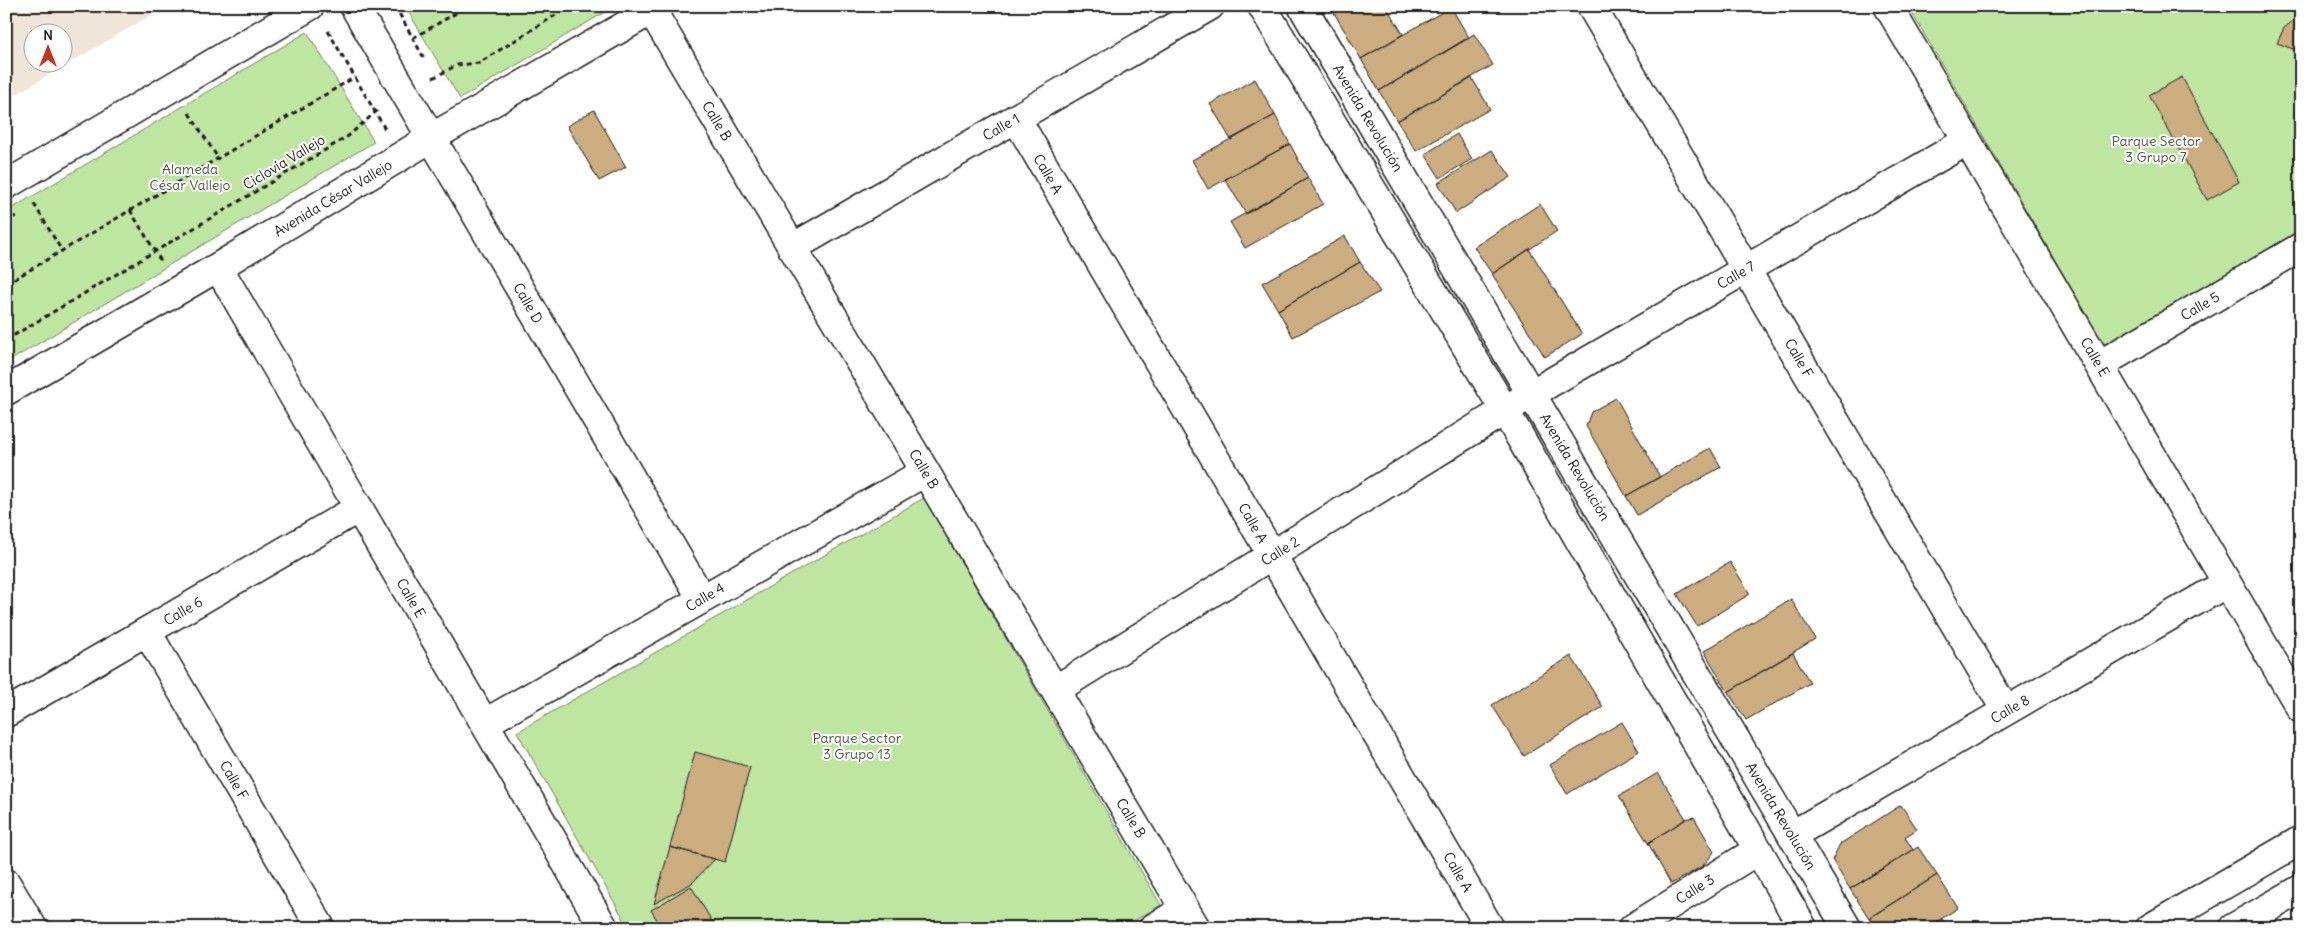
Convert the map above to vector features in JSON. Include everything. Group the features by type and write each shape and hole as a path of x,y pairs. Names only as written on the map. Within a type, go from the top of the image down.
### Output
{"street":[{"path":"13,182 310,6"},
{"name":"Calle D","path":"354,6 702,599"},
{"name":"Calle 1","path":"792,248 1210,6"},
{"path":"1262,6 1505,412 1803,928"},
{"name":"Avenida Revolución","path":"1302,6 1847,928"},
{"name":"Calle F","path":"1591,6 2006,711"},
{"name":"Calle E","path":"1888,6 2301,709"},
{"name":"Avenida César Vallejo","path":"6,391 218,267 432,138 656,8"},
{"name":"Calle B","path":"656,8 792,248 1190,918"},
{"name":"Calle A","path":"1016,118 1490,928"},
{"name":"Calle 7","path":"1505,412 1532,394 1967,141"},
{"name":"Calle 5","path":"2099,365 2301,247"},
{"name":"Calle E","path":"218,267 604,928"},
{"name":"Calle 2","path":"1055,690 1505,412"},
{"name":"Calle 4","path":"485,723 925,472"},
{"name":"Calle 6","path":"6,713 359,508"},
{"name":"Calle 8","path":"1792,835 2227,582"},
{"name":"Calle F","path":"147,632 321,928"},
{"path":"2150,928 2301,840"},
{"name":"Calle 3","path":"1633,928 1758,850"},
{"path":"6,883 33,928"},
{"path":"2233,928 2301,889"},
{"path":"1153,928 1190,918"}],"path":[{"path":"413,38 468,6"},
{"name":"Ciclovía Vallejo","path":"6,340 347,137 374,112 458,65 479,63 570,6"},
{"path":"327,29 401,157"},
{"path":"6,284 354,77"},
{"path":"188,112 218,158"},
{"path":"13,182 62,250"},
{"path":"130,210 178,290"}],"shaded area":[{"path":"6,6 167,6 72,61 72,22 22,22 22,72 54,72 6,100"}],"green space":[{"path":"405,6 615,6 460,99"},
{"name":"Parque Sector 3 Grupo 7","path":"1908,6 2301,6 2301,230 2104,345"},
{"name":"Alameda César Vallejo","path":"307,32 374,142 6,363 6,212"},
{"name":"Parque Sector 3 Grupo 13","path":"924,498 1161,905 1122,928 629,928 517,732"}],"building":[{"path":"1330,6 1386,6 1403,34 1361,59"},
{"path":"1451,7 1469,38 1379,91 1361,59"},
{"path":"2301,14 2301,52 2277,43 2284,28"},
{"path":"1474,34 1493,65 1397,121 1379,91"},
{"path":"2182,77 2239,182 2207,200 2149,95"},
{"path":"1472,78 1490,109 1416,151 1397,121"},
{"path":"1255,79 1275,115 1231,140 1210,104"},
{"path":"594,110 626,167 599,181 567,126"},
{"path":"1275,115 1290,144 1208,189 1192,160"},
{"path":"1457,134 1472,159 1440,178 1425,154"},
{"path":"1290,144 1308,178 1246,214 1225,179"},
{"path":"1492,150 1511,177 1456,213 1438,183"},
{"path":"1308,178 1323,204 1245,248 1230,222"},
{"path":"1540,204 1557,231 1492,274 1474,247"},
{"path":"1345,236 1360,262 1278,310 1262,283"},
{"path":"1529,249 1582,334 1545,357 1492,274"},
{"path":"1360,262 1380,292 1293,337 1278,310"},
{"path":"1616,398 1660,477 1626,496 1586,426 1591,412"},
{"path":"1710,448 1721,467 1637,515 1626,496"},
{"path":"1730,562 1750,594 1697,626 1677,594"},
{"path":"1791,599 1815,639 1728,692 1704,651"},
{"path":"1793,653 1810,683 1746,720 1728,692"},
{"path":"1571,656 1603,707 1524,756 1492,705"},
{"path":"1622,722 1639,751 1567,794 1550,765"},
{"path":"695,752 750,767 725,862 670,847"},
{"path":"1658,773 1686,819 1648,843 1619,796"},
{"path":"1901,805 1917,829 1905,837 1913,850 1850,889 1832,860 1840,844"},
{"path":"1694,817 1714,852 1703,866 1671,884 1648,843 1686,819"},
{"path":"670,847 715,859 692,883 654,904"},
{"path":"1918,847 1937,875 1869,918 1850,889"},
{"path":"1937,875 1958,908 1927,928 1875,928 1869,918"},
{"path":"691,886 716,928 662,928 651,910"},
{"path":"1942,919 1948,928 1927,928"}]}
